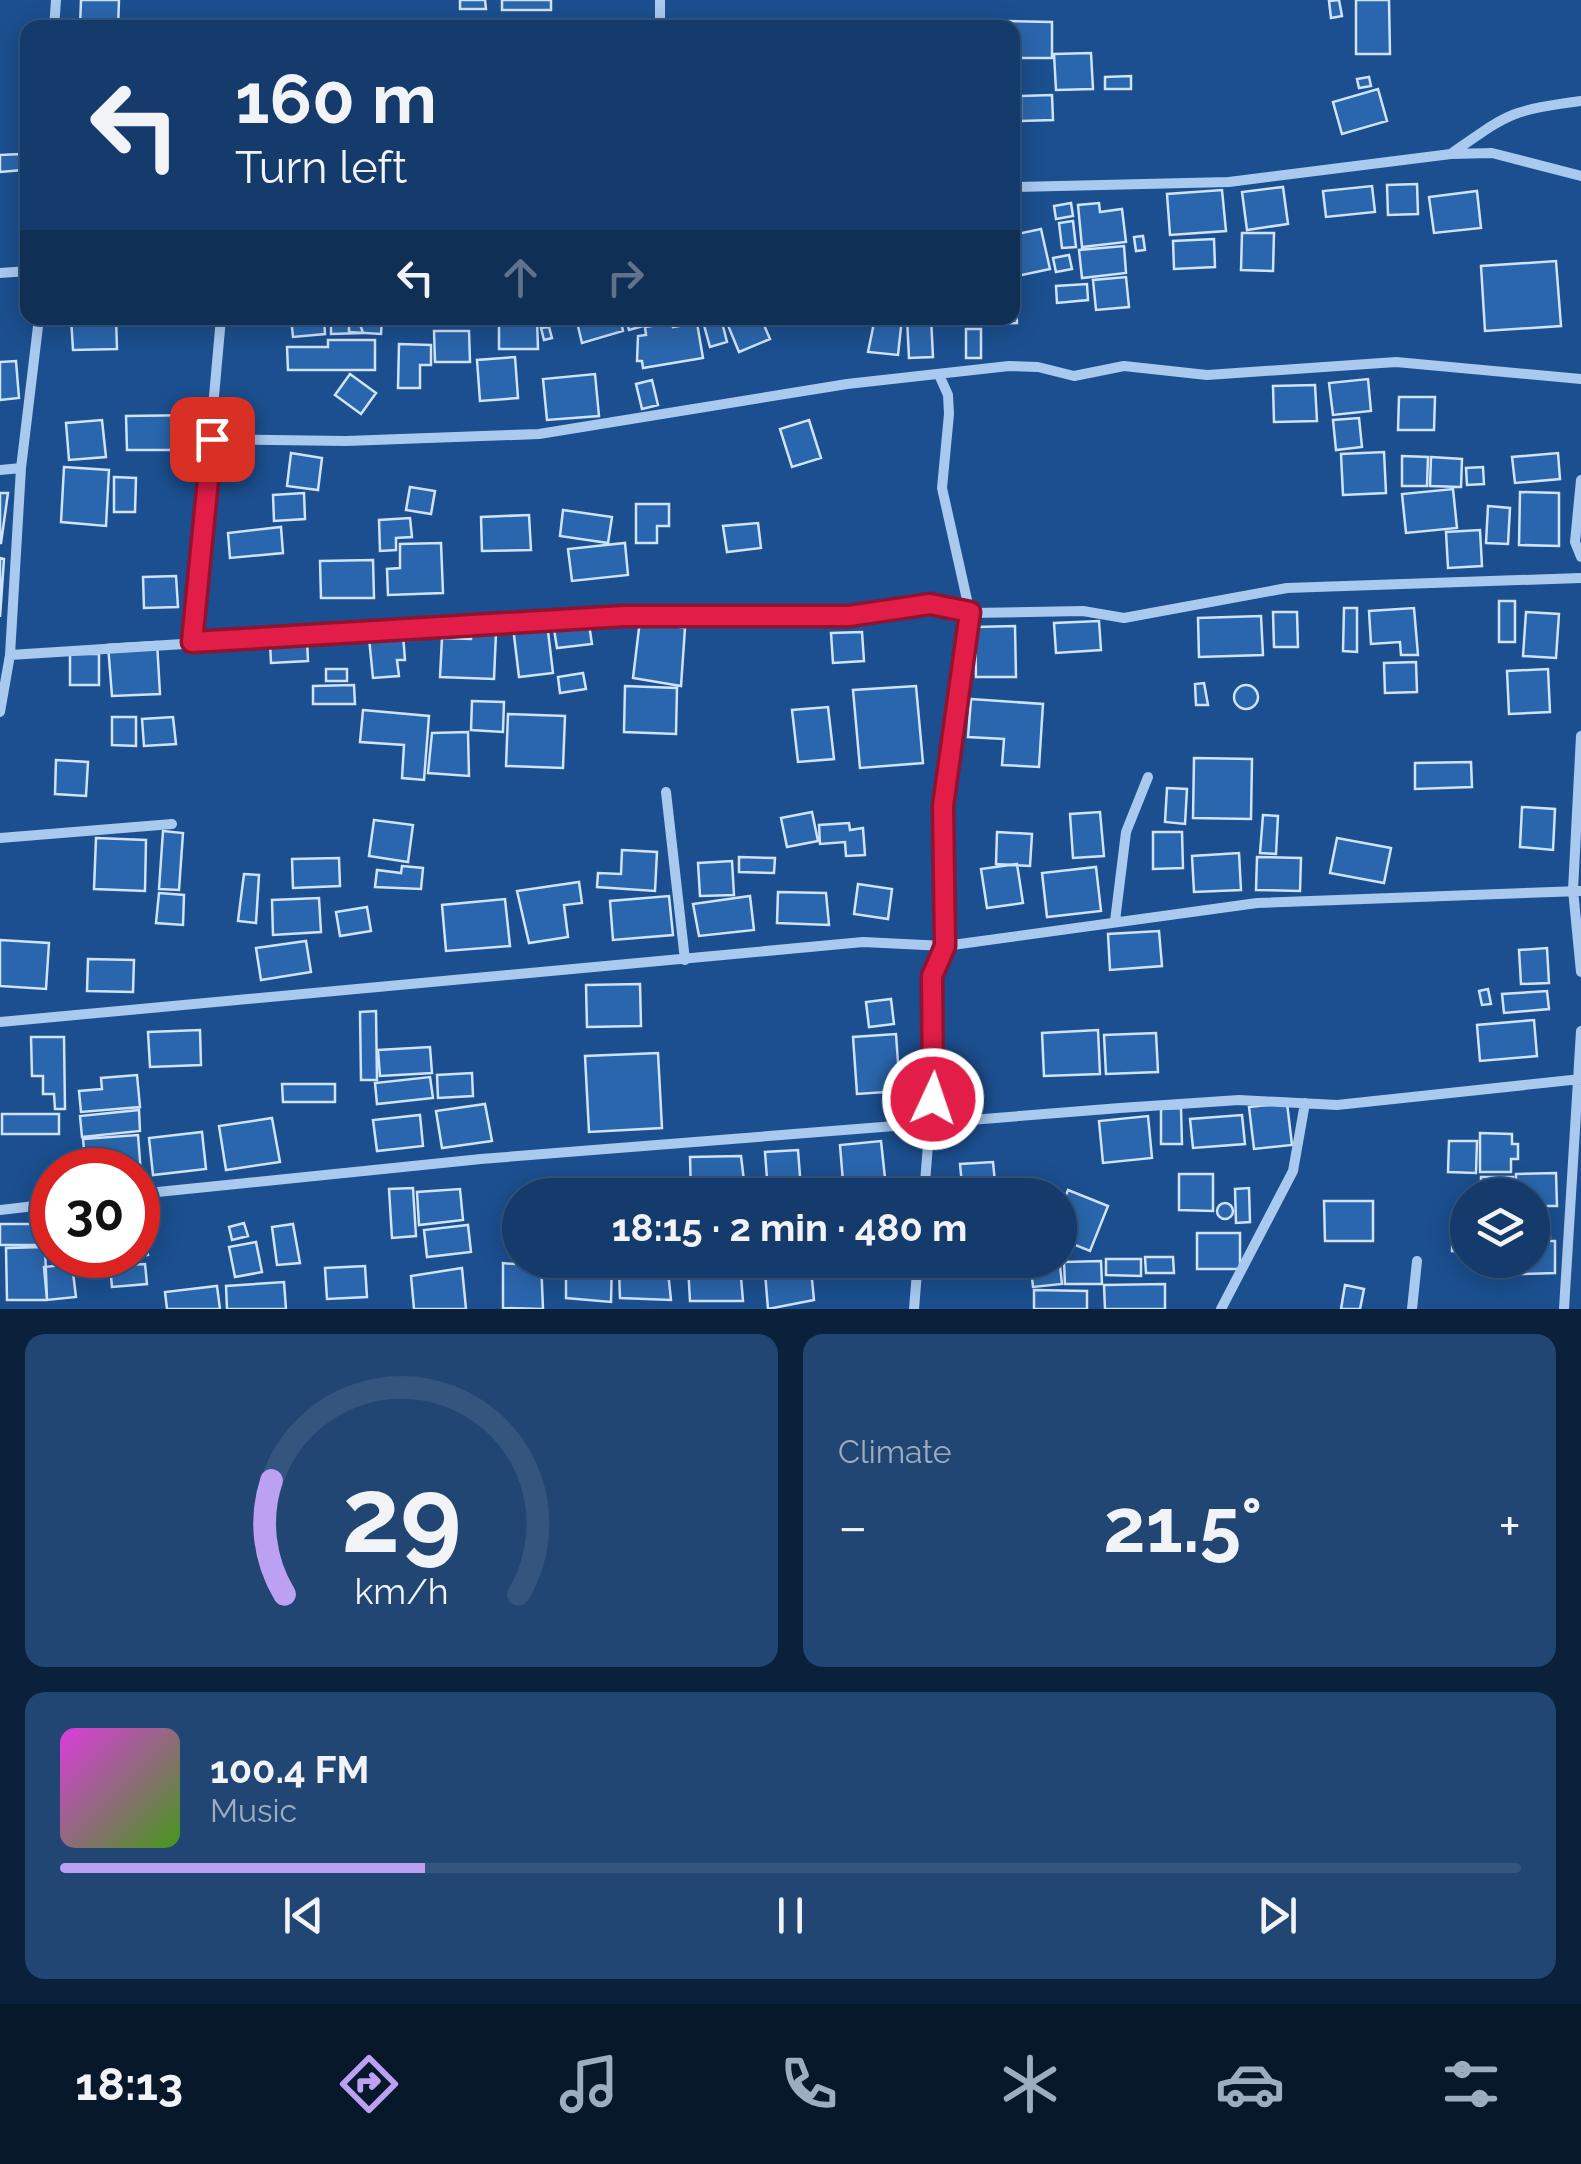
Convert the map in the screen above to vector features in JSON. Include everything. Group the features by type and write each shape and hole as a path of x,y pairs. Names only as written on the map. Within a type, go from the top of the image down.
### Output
{"street":[{"path":"1451,154 1470,136 1518,109 1581,101"},
{"path":"1020,187 1229,182 1451,154 1492,153 1581,176"},
{"path":"0,712 10,655 22,468 38,325"},
{"path":"192,642 220,325"},
{"path":"212,439 346,441 539,434 848,384 940,377 1009,366 1038,367 1074,376 1124,366 1207,375 1376,362 1581,379"},
{"path":"926,1178 936,1045 932,976 945,946 943,806 970,612 942,488 949,414 948,395 940,377"},
{"path":"0,470 22,468"},
{"path":"1581,480 1576,542 1581,557"},
{"path":"10,655 624,616 849,616 930,604 970,612 1083,610 1124,618 1287,588 1581,578"},
{"path":"1581,736 1577,890 1581,972"},
{"path":"1115,922 1126,832 1148,777"},
{"path":"666,792 685,960"},
{"path":"0,838 172,824"},
{"path":"0,1022 863,942 945,946 1256,903 1577,890"},
{"path":"1564,1309 1581,1031"},
{"path":"160,1192 481,1159 1240,1100 1337,1104 1580,1080"},
{"path":"1220,1309 1293,1171 1305,1103"},
{"path":"0,1210 30,1207"},
{"path":"1412,1309 1416,1261"},
{"path":"914,1309 917,1278"}],"building":[{"path":"81,0 119,0 118,20 80,20"},
{"path":"460,0 485,0 486,9 460,9"},
{"path":"502,0 551,0 551,10 502,10"},
{"path":"1339,0 1342,16 1331,18 1329,1"},
{"path":"1356,0 1389,0 1390,54 1356,54"},
{"path":"1020,21 1052,22 1052,58 1020,58"},
{"path":"1091,53 1093,89 1056,90 1054,54"},
{"path":"1131,76 1131,89 1105,89 1105,77"},
{"path":"1369,77 1371,86 1359,88 1357,79"},
{"path":"1378,89 1387,121 1342,134 1333,102"},
{"path":"1052,95 1053,120 1021,121 1021,96"},
{"path":"20,154 20,170 0,172 0,155"},
{"path":"1417,184 1418,214 1388,215 1387,185"},
{"path":"1372,186 1375,212 1326,217 1323,191"},
{"path":"1283,187 1288,224 1247,230 1242,192"},
{"path":"1222,190 1226,231 1170,235 1167,194"},
{"path":"1477,191 1481,228 1434,233 1429,197"},
{"path":"1071,203 1073,216 1056,219 1054,206"},
{"path":"1099,203 1100,212 1122,209 1126,242 1082,247 1078,205"},
{"path":"1073,221 1076,247 1062,248 1059,223"},
{"path":"1041,229 1050,269 1020,275 1020,233"},
{"path":"1242,233 1274,233 1273,271 1241,270"},
{"path":"1143,236 1145,250 1136,251 1134,237"},
{"path":"1214,239 1215,267 1174,269 1173,241"},
{"path":"1124,246 1126,273 1082,278 1079,250"},
{"path":"1069,255 1072,269 1056,272 1053,258"},
{"path":"1556,261 1561,326 1485,331 1481,266"},
{"path":"1126,277 1129,307 1096,310 1093,280"},
{"path":"1087,284 1088,300 1057,303 1056,286"},
{"path":"71,325 116,325 117,349 73,350"},
{"path":"292,325 324,325 325,334 293,337"},
{"path":"331,325 360,325 363,333 331,334"},
{"path":"349,325 382,325 381,334 349,332"},
{"path":"499,325 537,325 538,349 499,349"},
{"path":"578,325 622,325 623,331 582,343"},
{"path":"697,325 703,358 643,368 642,361 637,361 638,336 646,335 645,327"},
{"path":"704,325 723,325 727,342 710,347"},
{"path":"728,325 764,325 770,339 739,352"},
{"path":"874,325 901,325 898,355 868,352"},
{"path":"907,325 931,325 933,357 909,358"},
{"path":"549,327 552,338 544,340 541,328"},
{"path":"966,329 981,329 981,358 966,358"},
{"path":"434,331 469,331 470,362 435,362"},
{"path":"328,340 375,340 375,370 288,370 287,347 328,347"},
{"path":"399,344 431,345 431,365 420,365 420,388 398,388"},
{"path":"515,357 518,398 480,401 477,360"},
{"path":"16,361 19,398 0,400 0,362"},
{"path":"350,374 376,393 361,414 335,395"},
{"path":"595,374 599,416 547,420 543,379"},
{"path":"1368,379 1371,411 1333,415 1329,383"},
{"path":"652,380 658,405 642,409 636,384"},
{"path":"1315,385 1317,421 1274,422 1273,386"},
{"path":"1399,397 1435,397 1434,430 1398,430"},
{"path":"199,415 199,450 127,450 126,416"},
{"path":"1359,418 1362,447 1336,450 1333,420"},
{"path":"102,420 106,457 69,460 66,423"},
{"path":"809,420 821,458 792,467 780,429"},
{"path":"1384,452 1386,493 1343,495 1341,454"},
{"path":"291,453 322,458 318,490 287,486"},
{"path":"1558,453 1560,479 1515,483 1512,457"},
{"path":"1402,456 1428,457 1427,486 1402,486"},
{"path":"1431,457 1462,459 1461,487 1430,486"},
{"path":"64,467 109,470 106,526 61,522"},
{"path":"1483,467 1484,484 1467,485 1466,468"},
{"path":"114,477 136,478 135,512 114,512"},
{"path":"410,487 435,491 431,514 406,510"},
{"path":"1453,489 1457,528 1406,533 1402,494"},
{"path":"1520,492 1559,493 1559,546 1519,545"},
{"path":"0,493 8,493 1,543 0,543"},
{"path":"304,493 305,519 274,521 273,495"},
{"path":"636,504 669,504 669,526 657,526 657,543 636,543"},
{"path":"1488,506 1510,508 1508,544 1486,543"},
{"path":"563,510 612,517 608,543 560,536"},
{"path":"529,515 531,550 482,551 481,517"},
{"path":"410,518 412,537 396,538 396,550 380,551 379,520"},
{"path":"758,523 761,548 727,552 723,526"},
{"path":"281,527 283,553 230,558 228,533"},
{"path":"1480,530 1482,566 1448,568 1446,532"},
{"path":"441,543 443,593 388,595 387,569 400,568 400,544"},
{"path":"625,543 628,575 572,581 568,549"},
{"path":"0,558 4,559 0,617"},
{"path":"373,560 374,598 321,598 320,561"},
{"path":"176,576 178,607 144,608 143,577"},
{"path":"1499,601 1515,601 1515,642 1499,642"},
{"path":"1344,608 1357,608 1357,652 1343,651"},
{"path":"1414,608 1418,655 1401,655 1400,642 1371,644 1369,611"},
{"path":"1273,612 1297,612 1298,647 1274,647"},
{"path":"1526,612 1559,614 1556,658 1523,656"},
{"path":"1261,616 1263,655 1199,657 1198,618"},
{"path":"588,618 592,644 557,648 553,623"},
{"path":"640,620 685,628 681,686 633,678"},
{"path":"1099,621 1101,650 1056,653 1054,623"},
{"path":"547,623 553,673 519,677 513,627"},
{"path":"1015,626 1016,677 976,677 975,627"},
{"path":"472,632 496,633 494,679 440,677 442,638 471,639"},
{"path":"862,632 864,661 833,663 831,633"},
{"path":"403,635 405,660 397,660 399,676 373,678 369,638"},
{"path":"307,640 308,661 271,663 270,643"},
{"path":"157,642 160,694 112,696 108,645"},
{"path":"70,654 99,654 99,685 70,685"},
{"path":"1416,662 1417,692 1385,693 1384,663"},
{"path":"326,669 347,669 347,681 326,681"},
{"path":"1548,669 1550,712 1509,714 1507,671"},
{"path":"583,673 586,689 560,693 558,677"},
{"path":"1204,683 1208,705 1196,705 1195,684"},
{"path":"354,685 355,704 313,704 313,686"},
{"path":"1246,685 1255,688 1255,706 1246,709 1237,706 1234,697 1237,688"},
{"path":"625,686 677,688 676,734 624,732"},
{"path":"916,686 923,763 860,768 853,690"},
{"path":"971,699 1043,704 1039,767 1002,765 1004,739 968,737"},
{"path":"472,701 504,702 503,732 471,730"},
{"path":"828,707 834,759 798,762 792,710"},
{"path":"363,710 429,716 424,780 402,778 404,745 360,742"},
{"path":"508,714 565,716 563,768 506,766"},
{"path":"112,717 136,717 136,746 112,745"},
{"path":"173,717 176,744 144,746 142,719"},
{"path":"468,732 469,776 428,773 432,733"},
{"path":"1194,758 1252,759 1251,819 1193,818"},
{"path":"56,760 88,762 86,796 55,794"},
{"path":"1471,762 1472,787 1415,789 1415,763"},
{"path":"1167,788 1187,789 1185,824 1165,822"},
{"path":"1522,807 1555,809 1553,850 1520,847"},
{"path":"812,812 818,841 787,847 781,818"},
{"path":"1100,812 1104,856 1073,858 1070,814"},
{"path":"1263,815 1278,816 1276,854 1260,853"},
{"path":"374,820 413,825 408,862 369,856"},
{"path":"849,823 850,830 863,828 865,855 846,856 845,842 820,844 819,825"},
{"path":"163,831 183,833 179,890 159,889"},
{"path":"997,832 1032,834 1030,866 996,864"},
{"path":"1153,832 1182,832 1183,868 1153,869"},
{"path":"96,838 146,840 145,891 94,889"},
{"path":"1337,838 1391,848 1384,883 1330,873"},
{"path":"622,850 657,852 655,891 597,887 598,873 621,874"},
{"path":"1239,853 1241,890 1194,892 1192,856"},
{"path":"739,857 775,858 774,873 739,872"},
{"path":"1257,857 1301,858 1300,891 1256,890"},
{"path":"339,858 340,886 293,888 292,859"},
{"path":"732,861 734,895 700,896 698,863"},
{"path":"1017,864 1023,903 987,908 981,869"},
{"path":"402,866 423,868 421,889 375,887 377,870 401,873"},
{"path":"1096,867 1101,911 1047,917 1042,873"},
{"path":"244,874 259,875 256,923 238,921"},
{"path":"579,882 582,903 564,905 568,937 529,943 517,891"},
{"path":"858,884 892,889 888,919 854,914"},
{"path":"778,892 826,893 829,925 777,923"},
{"path":"159,893 184,895 183,925 156,923"},
{"path":"669,896 673,935 613,940 610,901"},
{"path":"750,896 754,930 699,936 693,904"},
{"path":"319,898 321,932 273,935 272,900"},
{"path":"505,899 510,946 446,951 442,905"},
{"path":"367,907 371,931 340,936 336,912"},
{"path":"1159,931 1162,966 1110,970 1108,934"},
{"path":"0,940 49,943 46,989 0,986"},
{"path":"306,941 311,972 261,980 256,948"},
{"path":"1547,948 1549,983 1521,984 1519,950"},
{"path":"88,959 134,960 133,992 87,991"},
{"path":"640,984 641,1026 587,1027 586,985"},
{"path":"1488,989 1491,1004 1482,1005 1479,991"},
{"path":"1547,991 1549,1009 1504,1013 1502,994"},
{"path":"891,999 894,1024 869,1027 866,1002"},
{"path":"376,1011 377,1080 361,1080 360,1012"},
{"path":"1534,1020 1537,1056 1480,1061 1477,1025"},
{"path":"200,1030 201,1065 150,1067 148,1032"},
{"path":"1098,1030 1100,1074 1044,1076 1042,1033"},
{"path":"1156,1033 1158,1072 1106,1074 1104,1035"},
{"path":"896,1034 900,1091 857,1094 853,1037"},
{"path":"31,1037 64,1037 65,1109 55,1109 54,1094 43,1094 43,1076 32,1076"},
{"path":"430,1047 432,1073 380,1076 378,1050"},
{"path":"658,1053 662,1128 589,1132 585,1056"},
{"path":"472,1073 473,1096 438,1098 437,1075"},
{"path":"137,1075 140,1107 81,1112 79,1091 102,1089 101,1078"},
{"path":"430,1077 433,1098 377,1104 375,1083"},
{"path":"282,1084 335,1084 335,1102 283,1102"},
{"path":"1287,1103 1292,1145 1254,1149 1249,1107"},
{"path":"485,1104 492,1141 442,1148 436,1111"},
{"path":"1181,1108 1182,1144 1161,1144 1161,1109"},
{"path":"139,1110 140,1131 82,1137 80,1116"},
{"path":"2,1114 59,1114 59,1134 2,1134"},
{"path":"420,1115 423,1146 377,1151 373,1120"},
{"path":"1242,1115 1245,1144 1193,1148 1190,1119"},
{"path":"1148,1116 1152,1158 1103,1163 1099,1121"},
{"path":"272,1118 280,1162 226,1170 219,1126"},
{"path":"202,1132 206,1169 160,1174 160,1148 150,1148 149,1138"},
{"path":"1480,1133 1512,1134 1512,1144 1518,1144 1518,1159 1511,1159 1511,1172 1480,1172"},
{"path":"138,1135 139,1148 84,1148 83,1139"},
{"path":"881,1141 885,1178 843,1178 840,1145"},
{"path":"1449,1141 1477,1141 1476,1173 1448,1172"},
{"path":"798,1150 800,1178 767,1178 765,1152"},
{"path":"741,1156 744,1178 691,1178 690,1157"},
{"path":"993,1162 995,1178 961,1178 960,1164"},
{"path":"1556,1173 1557,1206 1550,1206 1550,1178 1516,1178 1516,1174"},
{"path":"1179,1174 1213,1174 1213,1211 1179,1210"},
{"path":"413,1188 416,1236 392,1238 389,1189"},
{"path":"1249,1188 1250,1222 1236,1223 1235,1189"},
{"path":"460,1189 463,1220 419,1225 417,1192"},
{"path":"1077,1194 1108,1206 1090,1251 1077,1246"},
{"path":"1324,1201 1373,1201 1373,1241 1325,1241"},
{"path":"1225,1203 1233,1211 1225,1219 1217,1211"},
{"path":"244,1223 248,1236 232,1240 229,1227"},
{"path":"0,1224 30,1224 30,1245 0,1245"},
{"path":"293,1224 300,1263 277,1265 272,1227"},
{"path":"468,1225 471,1252 427,1257 424,1230"},
{"path":"1197,1233 1240,1233 1240,1269 1197,1269"},
{"path":"1550,1241 1555,1241 1555,1273 1550,1273"},
{"path":"256,1242 262,1272 235,1277 229,1247"},
{"path":"30,1247 30,1278 46,1278 47,1300 7,1300 6,1248"},
{"path":"1145,1257 1173,1257 1174,1273 1146,1273"},
{"path":"1106,1259 1141,1259 1141,1276 1106,1275"},
{"path":"1101,1261 1102,1284 1065,1284 1065,1278 1077,1278 1077,1262"},
{"path":"365,1266 367,1297 327,1299 325,1268"},
{"path":"462,1268 466,1309 414,1309 411,1276"},
{"path":"45,1278 74,1278 76,1297 47,1300"},
{"path":"111,1278 146,1278 147,1284 112,1287"},
{"path":"503,1278 542,1278 543,1309 503,1308"},
{"path":"566,1278 612,1278 611,1302 566,1298"},
{"path":"619,1278 669,1278 671,1300 620,1298"},
{"path":"689,1278 741,1278 743,1301 690,1301"},
{"path":"765,1278 812,1278 814,1300 768,1309"},
{"path":"1032,1278 1061,1278 1062,1284 1033,1287"},
{"path":"284,1282 286,1309 227,1309 226,1286"},
{"path":"1165,1284 1165,1309 1105,1309 1104,1285"},
{"path":"1345,1285 1364,1289 1360,1309 1341,1309"},
{"path":"217,1286 220,1309 167,1309 165,1292"},
{"path":"1034,1290 1087,1291 1087,1309 1034,1309"}],"route":[{"path":"212,439 192,642 624,616 849,616 930,604 970,612 943,806 945,946 932,976 936,1045 933,1099"}]}
